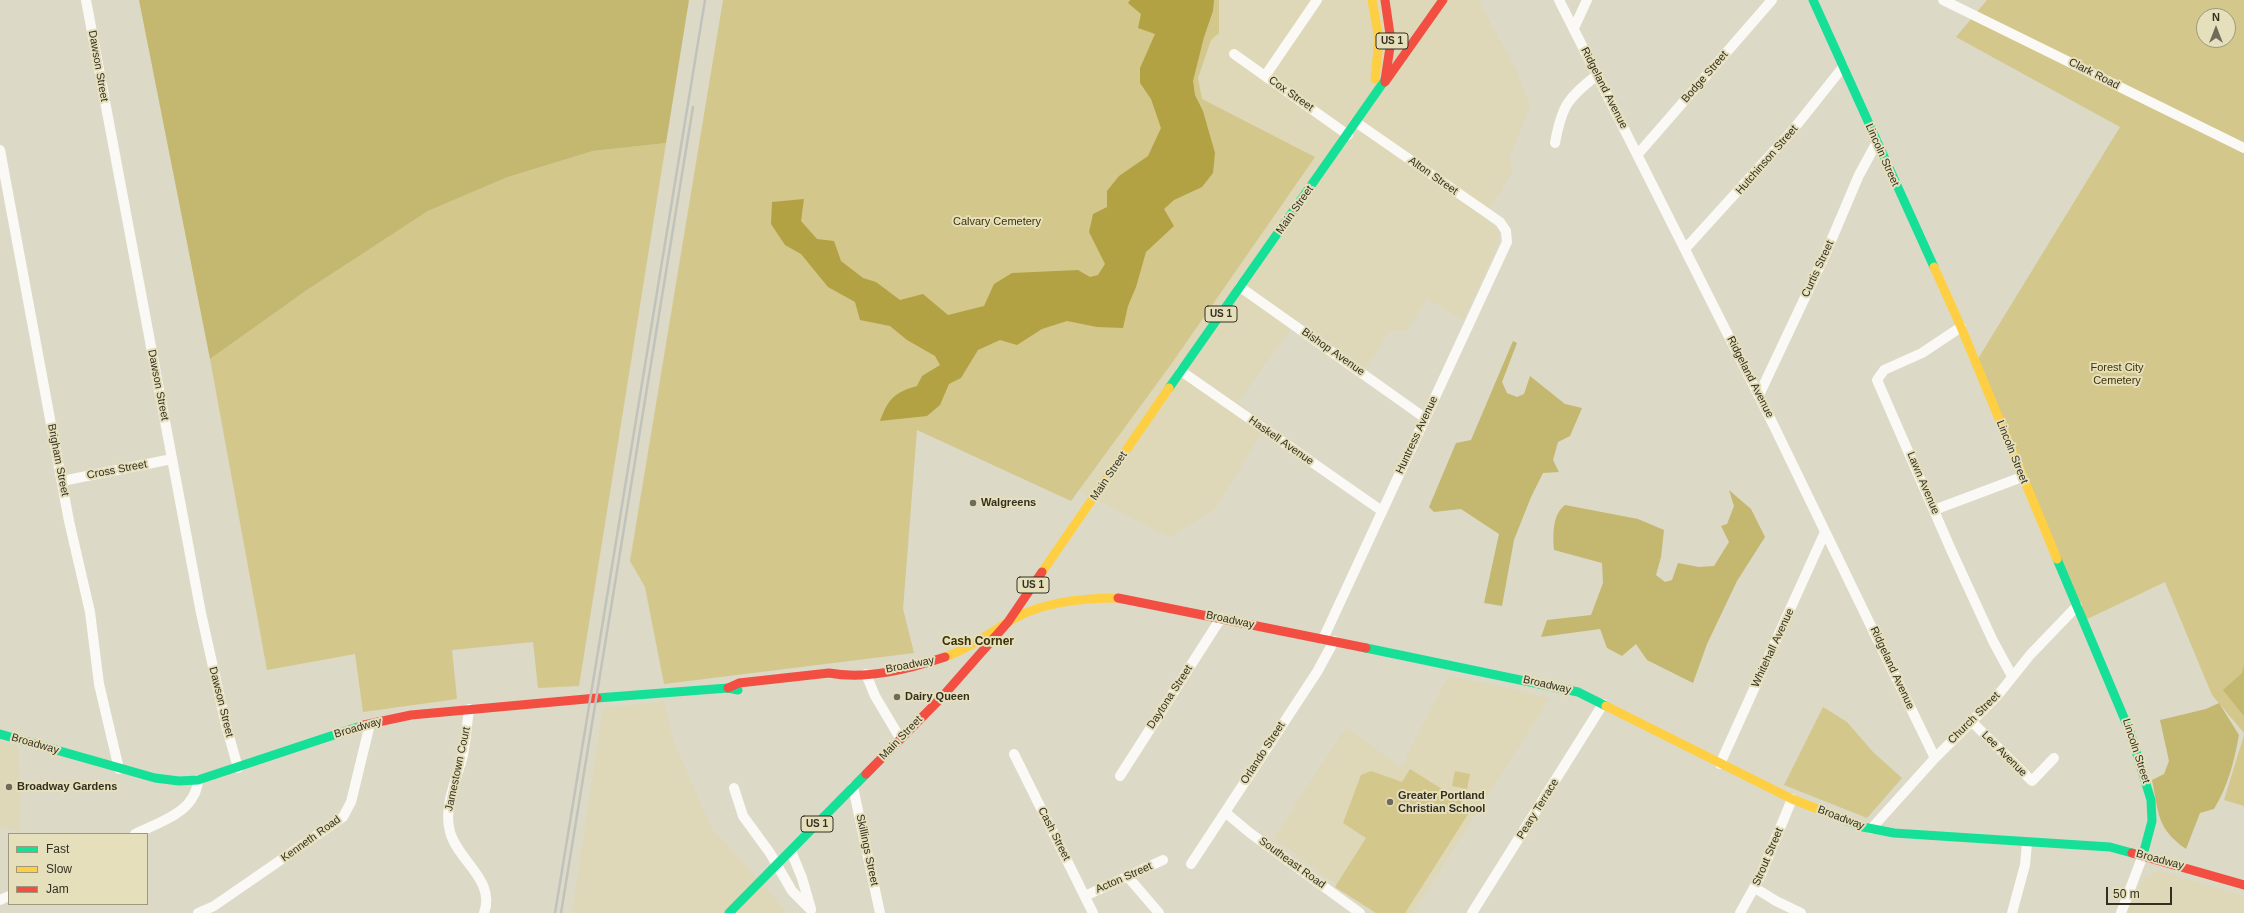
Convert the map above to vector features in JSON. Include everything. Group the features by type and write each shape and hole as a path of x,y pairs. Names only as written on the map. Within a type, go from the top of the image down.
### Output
{"main road":[{"name":"US 1","path":"1360,118 1373,88 1379,61 1380,36 1372,0"},
{"name":"US 1","path":"1385,0 1389,17 1392,46 1386,82"},
{"name":"Main Street","path":"729,913 964,673 1008,622 1181,371 1443,0"},
{"name":"Lincoln Street","path":"1813,0 1961,327 2022,477 2112,684 2130,732 2151,800 2152,821 2143,855"},
{"name":"Broadway","path":"0,734 166,780 198,780 370,724 411,715 655,692 728,688 738,683 829,673 836,676 866,674 931,662 947,657 969,646 1008,622 1041,608 1099,597 1120,598 1563,687 1603,704 1792,799 1848,823 1870,829 1894,833 2027,843 2110,847 2143,855 2244,885"}],"street":[{"name":"Dawson Street","path":"86,0 210,654 238,768"},
{"path":"1265,76 1317,0"},
{"name":"Ridgeland Avenue","path":"1559,0 1759,396 1935,758"},
{"path":"1574,28 1587,0"},
{"name":"Bodge Street","path":"1638,154 1772,0"},
{"name":"Clark Road","path":"1944,0 2244,148"},
{"name":"Cox Street","path":"1234,54 1348,135"},
{"name":"Hutchinson Street","path":"1685,249 1792,131 1843,67"},
{"path":"1555,143 1561,113 1566,104 1577,91 1597,75"},
{"name":"Alton Street","path":"1360,118 1500,222 1506,231"},
{"name":"Curtis Street","path":"1759,396 1825,255 1859,174 1876,142"},
{"name":"Brigham Street","path":"0,150 62,482 90,612 99,684 119,768"},
{"name":"Huntress Avenue","path":"1323,639 1507,242 1506,231"},
{"name":"Bishop Avenue","path":"1240,287 1425,418"},
{"name":"Lawn Avenue","path":"1961,327 1922,353 1888,368 1878,380 1993,641 2012,676"},
{"name":"Haskell Avenue","path":"1181,371 1382,511"},
{"name":"Cross Street","path":"62,482 172,459"},
{"path":"1934,510 2022,477"},
{"name":"Whitehall Avenue","path":"1720,764 1826,532"},
{"name":"Church Street","path":"1870,829 2077,606"},
{"name":"Daytona Street","path":"1120,776 1221,618"},
{"name":"Orlando Street","path":"1191,864 1317,672 1334,641"},
{"path":"866,674 882,709 900,738"},
{"name":"Peary Terrace","path":"1472,913 1603,704"},
{"name":"Jamestown Court","path":"469,709 463,754 450,804 448,824 454,842 481,880 486,891 484,913"},
{"name":"Lee Avenue","path":"1971,721 2032,781 2054,758"},
{"name":"Kenneth Road","path":"198,913 214,906 343,817 351,802 370,724"},
{"name":"Cash Street","path":"1014,754 1093,913"},
{"path":"137,833 183,809 195,796 198,780"},
{"name":"Skillings Street","path":"853,787 880,913"},
{"path":"734,788 744,816 777,865 792,891 812,912"},
{"name":"Strout Street","path":"1740,913 1755,888 1792,799"},
{"name":"Southeast Road","path":"1225,812 1250,833 1360,913"},
{"path":"2012,913 2025,864 2027,843"},
{"path":"791,851 802,878 812,912"},
{"name":"Lincoln Street","path":"2121,913 2143,855"},
{"name":"Acton Street","path":"1085,896 1163,860"},
{"path":"1128,877 1159,913"},
{"path":"1755,888 1776,901 1801,913"}],"shaded area":[{"path":"139,0 689,0 666,143 593,151 508,177 428,211 307,290 210,359"},
{"path":"1130,0 1214,0 1213,11 1204,37 1193,81 1195,95 1203,111 1215,153 1213,173 1202,187 1174,200 1164,209 1174,226 1146,252 1136,287 1128,306 1123,328 1097,327 1067,321 1042,329 1017,345 1000,340 978,350 961,378 949,384 940,405 927,416 880,421 886,407 893,398 909,388 917,386 922,376 940,365 935,356 907,340 890,326 860,320 855,302 828,287 801,254 785,245 771,224 772,202 804,199 801,221 817,239 834,241 841,261 863,278 876,282 900,300 923,294 948,315 984,306 994,284 1012,273 1078,270 1090,277 1098,275 1105,264 1089,232 1093,214 1107,207 1107,191 1119,176 1148,156 1161,128 1151,99 1140,83 1140,68 1155,34 1138,28 1141,14 1128,3"},
{"path":"1219,0 1478,0 1517,71 1530,106 1510,157 1512,171 1485,218 1499,231 1498,245 1463,320 1427,299 1406,331 1389,331 1366,368 1298,319 1238,402 1267,424 1215,509 1169,537 1079,491 1172,363 1315,157 1202,99 1198,78 1211,40 1219,33"},
{"path":"1513,341 1517,343 1502,382 1507,393 1517,397 1524,394 1530,376 1565,404 1582,408 1570,436 1558,442 1553,460 1559,472 1543,473 1531,497 1514,540 1502,606 1484,603 1499,534 1461,509 1434,512 1429,507 1456,443 1471,440"},
{"path":"1729,490 1751,509 1765,537 1737,581 1707,644 1693,683 1647,660 1636,644 1622,656 1607,648 1600,629 1541,637 1547,620 1591,615 1603,583 1602,563 1554,550 1554,526 1558,514 1565,505 1638,519 1664,530 1661,557 1656,575 1665,582 1672,580 1678,563 1699,567 1714,566 1729,542 1721,526 1727,524 1734,506"},
{"path":"2244,665 2244,716 2223,690 2242,673"},
{"name":"Greater Portland Christian School","path":"1448,676 1514,689 1549,699 1413,913 1375,913 1274,838 1346,727 1401,767"},
{"path":"664,702 673,740 712,829 771,893 785,913 572,913 603,708"},
{"path":"2219,703 2239,735 2235,755 2227,783 2219,800 2214,809 2200,813 2186,849 2169,834 2164,827 2160,819 2156,802 2152,780 2164,774 2169,761 2160,720 2206,709"},
{"name":"Broadway Gardens","path":"0,741 18,746 20,831 0,828"},
{"path":"2160,871 2244,896 2244,913 2126,913 2144,878"}],"green space":[{"name":"Calvary Cemetery","path":"723,0 1219,0 1219,33 1211,40 1198,78 1202,99 1315,157 1172,363 1071,501 917,430 903,609 914,653 664,684 645,587 630,561"},
{"name":"Forest City Cemetery","path":"1987,0 2244,0 2244,733 2212,695 2165,582 2083,621 1976,362 2120,127 1956,37"},
{"path":"666,143 579,686 538,688 533,642 452,650 457,699 363,712 355,654 267,670 210,359 307,290 428,211 508,177 593,151"},
{"path":"1823,707 1847,722 1873,752 1902,778 1867,818 1784,785"},
{"path":"2244,735 2244,806 2224,800"},
{"path":"1410,769 1472,808 1405,913 1376,913 1335,887 1366,838 1343,823 1361,775 1371,771 1402,782"},
{"path":"1455,771 1470,774 1467,789 1452,786"}],"railway":[{"path":"555,913 705,0"},
{"path":"561,913 693,107"}],"traffic: fast":[{"path":"1813,0 1934,267"},
{"path":"1169,388 1385,80"},
{"path":"2057,559 2130,732 2151,800 2152,821 2143,855"},
{"path":"1366,648 1578,692 1606,706"},
{"path":"597,698 728,688 738,690"},
{"path":"0,734 155,778 179,781 198,780 364,725"},
{"path":"729,913 866,774"},
{"path":"1843,819 1863,827 1894,833 2110,847 2132,853"}],"traffic: slow":[{"path":"1372,0 1379,39 1375,79"},
{"path":"1934,267 1961,327 2057,559"},
{"path":"1042,572 1169,388"},
{"path":"945,657 973,644 1017,617 1041,607 1079,600 1118,598"},
{"path":"1606,706 1792,799 1843,819"}],"traffic: jam":[{"path":"1385,0 1391,41 1385,80"},
{"path":"1385,82 1443,0"},
{"path":"866,774 942,697 1008,622 1042,572"},
{"path":"1118,598 1366,648"},
{"path":"728,688 739,683 829,673 858,675 888,672 917,666 945,657"},
{"path":"364,725 411,715 597,698"},
{"path":"2132,853 2244,885"}],"place":[{"name":"Walgreens","path":"973,503"},
{"name":"Dairy Queen","path":"897,697"},
{"name":"Broadway Gardens","path":"9,787"},
{"name":"Greater Portland Christian School","path":"1390,802"}],"district":[{"name":"Cash Corner","path":"978,642"}]}
